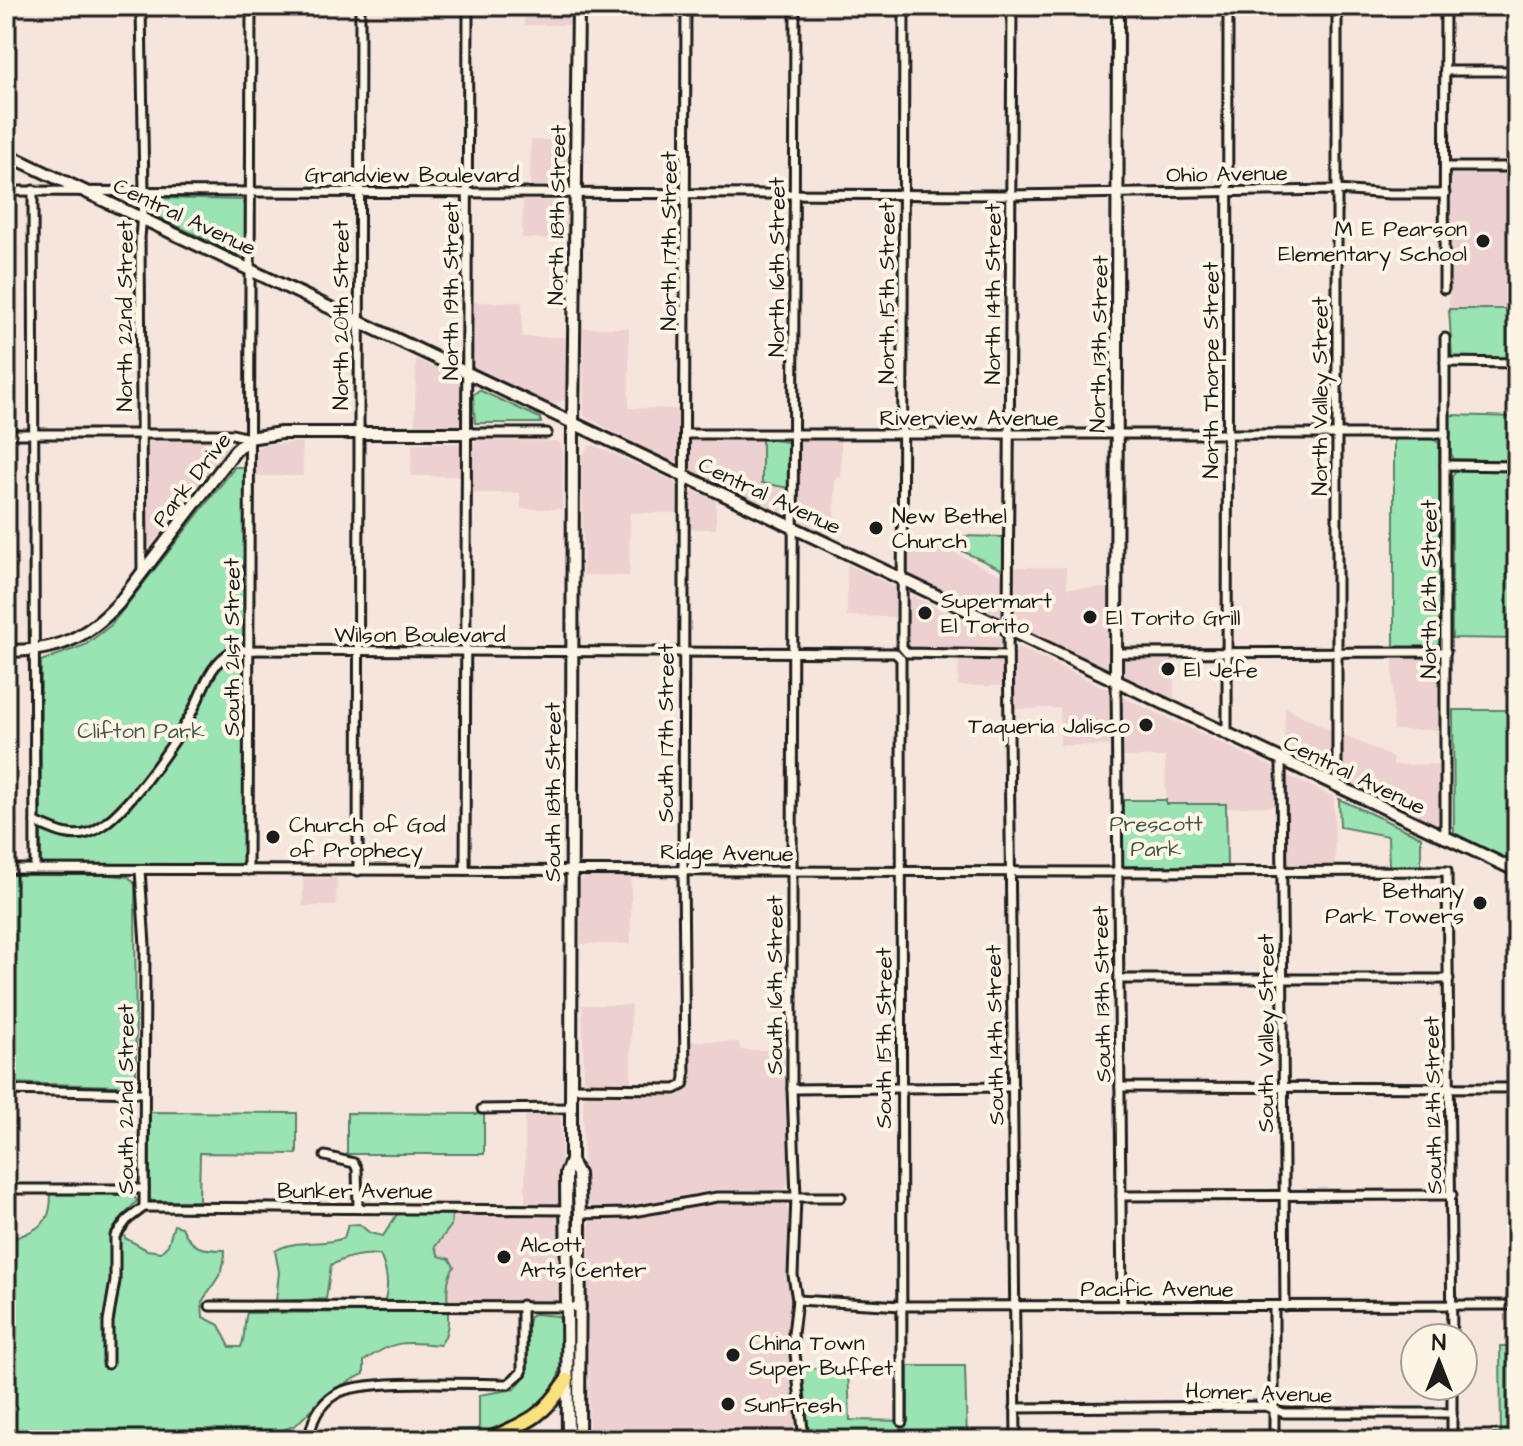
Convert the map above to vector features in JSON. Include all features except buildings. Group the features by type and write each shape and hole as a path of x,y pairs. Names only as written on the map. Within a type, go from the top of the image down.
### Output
{"highway":[{"path":"487,1440 539,1415 548,1408 567,1380"}],"main road":[{"name":"North 18th Street","path":"573,424 578,6"},
{"name":"North 13th Street","path":"1116,682 1120,193 1118,6"},
{"name":"Central Avenue","path":"6,154 1517,871"},
{"name":"South 18th Street","path":"568,1440 566,1173 571,1161 573,424"},
{"name":"Park Drive","path":"6,651 36,651 77,638 100,624 235,451 249,438 281,433 469,433"},
{"name":"South 18th Street","path":"571,1161 578,1174 580,1214 581,1437"}],"street":[{"name":"North 22nd Street","path":"141,6 144,191 141,434"},
{"name":"South 21st Street","path":"248,870 251,6"},
{"name":"North 20th Street","path":"358,871 360,6"},
{"name":"North 19th Street","path":"465,870 469,433 468,6"},
{"name":"North 17th Street","path":"684,477 686,6"},
{"name":"North 16th Street","path":"793,529 795,6"},
{"name":"North 15th Street","path":"902,580 904,6"},
{"name":"North 14th Street","path":"1008,630 1012,6"},
{"name":"North Thorpe Street","path":"1227,733 1228,6"},
{"name":"North Valley Street","path":"1337,6 1337,787"},
{"path":"1444,289 1445,6"},
{"path":"1445,71 1517,71"},
{"path":"1445,167 1517,167"},
{"path":"33,190 35,868"},
{"name":"Ohio Avenue","path":"1010,195 1229,190 1445,194"},
{"name":"Grandview Boulevard","path":"6,191 1010,195"},
{"name":"North 12th Street","path":"1445,338 1445,839"},
{"path":"1445,362 1517,363"},
{"name":"Park Drive","path":"469,433 547,433"},
{"path":"6,434 232,434 249,438"},
{"path":"141,434 142,574"},
{"name":"Riverview Avenue","path":"685,434 1445,434"},
{"path":"1445,465 1517,466"},
{"name":"South 17th Street","path":"571,1088 675,1089 683,1085 684,477"},
{"name":"South 16th Street","path":"793,529 792,1089 796,1197 793,1275 797,1300 793,1334 804,1440"},
{"name":"South 15th Street","path":"902,580 902,1422"},
{"name":"South 14th Street","path":"1008,630 1016,1440"},
{"name":"Wilson Boulevard","path":"35,822 72,835 103,826 137,792 190,714 211,670 224,655 234,650 1008,655"},
{"path":"1117,653 1446,652"},
{"name":"South 13th Street","path":"1116,682 1122,1306"},
{"name":"South Valley Street","path":"1281,761 1285,1306"},
{"name":"Ridge Avenue","path":"6,869 1447,871"},
{"name":"South 22nd Street","path":"108,1364 108,1322 115,1281 115,1236 127,1220 144,1207 145,945 140,870"},
{"name":"South 12th Street","path":"1447,871 1452,1322"},
{"path":"1119,979 1449,979"},
{"path":"792,1089 1013,1087"},
{"path":"1120,1087 1517,1088"},
{"path":"6,1090 144,1093"},
{"path":"482,1109 571,1108"},
{"path":"325,1156 354,1163 357,1169 358,1208"},
{"path":"6,1189 144,1189"},
{"path":"1121,1196 1452,1195"},
{"path":"580,1214 627,1213 717,1197 841,1197"},
{"name":"Bunker Avenue","path":"144,1207 566,1210"},
{"name":"Pacific Avenue","path":"797,1300 902,1306 1517,1305"},
{"path":"310,1440 310,1426 316,1414 335,1394 360,1385 508,1384 522,1372 522,1305"},
{"path":"210,1306 581,1307"},
{"path":"1274,1306 1274,1440"},
{"path":"1452,1402 1452,1440"},
{"name":"Homer Avenue","path":"1015,1408 1265,1406 1284,1413 1452,1413"}],"shaded area":[{"path":"525,6 570,6 571,25 524,25"},
{"path":"531,140 570,140 567,185 530,186"},
{"name":"M E Pearson Elementary School","path":"1517,171 1517,309 1449,309 1449,173"},
{"path":"523,200 568,202 570,239 522,238"},
{"path":"472,302 522,302 522,337 569,337 566,400 550,405 474,368 471,359"},
{"path":"583,328 629,328 629,408 681,409 679,460 670,463 584,416"},
{"path":"416,359 460,379 460,426 415,426"},
{"path":"691,438 762,439 762,483 789,488 790,509 784,513 693,472 689,465"},
{"path":"227,439 231,444 151,546 145,544 145,442"},
{"path":"800,439 841,439 841,477 835,478 834,539 799,523"},
{"path":"477,440 560,443 563,451 562,509 521,509 520,493 470,493 471,445"},
{"path":"302,442 303,476 252,476 253,449"},
{"path":"412,443 460,443 461,476 411,476"},
{"path":"594,445 678,483 680,488 680,513 630,513 629,576 583,575 582,456 588,447"},
{"path":"691,490 716,500 716,529 689,529"},
{"path":"907,543 953,544 957,554 1003,576 1001,615 908,574"},
{"path":"847,564 895,587 897,617 847,616"},
{"path":"1015,567 1066,567 1067,588 1110,588 1109,666 1104,667 1017,625"},
{"path":"912,596 1001,638 1003,646 994,649 910,648 907,645 907,600"},
{"path":"1018,647 1110,690 1113,746 1060,745 1060,708 1014,709 1014,653"},
{"path":"1175,656 1174,700 1124,674 1123,662 1128,657"},
{"path":"1393,657 1434,657 1439,661 1439,730 1393,730"},
{"path":"959,658 1005,658 1004,686 958,686"},
{"path":"1125,698 1273,767 1275,806 1226,808 1225,804 1166,804 1165,757 1122,757 1121,705"},
{"path":"1285,707 1332,731 1330,772 1324,772 1282,751"},
{"path":"1343,734 1393,758 1393,765 1439,764 1438,824 1343,781"},
{"path":"1289,776 1334,797 1335,866 1288,866 1286,863 1285,781"},
{"path":"585,876 631,876 631,944 581,944 580,882"},
{"path":"303,878 337,878 336,906 303,906"},
{"path":"1505,878 1517,884 1517,959 1505,954"},
{"path":"582,1005 631,1005 631,1084 588,1083 584,1078"},
{"path":"689,1041 739,1042 740,1050 786,1050 789,1183 785,1189 777,1191 717,1189 628,1206 602,1208 589,1205 583,1193 585,1096 592,1093 681,1093 687,1089 689,1081"},
{"path":"525,1114 561,1114 562,1195 556,1205 525,1205"},
{"path":"779,1200 785,1203 788,1210 787,1267 794,1294 789,1310 789,1332 799,1440 589,1440 587,1228 591,1221 717,1201"},
{"name":"Alcott Arts Center","path":"452,1213 562,1214 563,1296 555,1301 447,1301 449,1275 454,1267 439,1256 435,1247 451,1226"}],"green space":[{"path":"156,198 243,200 246,208 246,254 241,256 149,213 147,201"},
{"path":"1449,309 1517,309 1517,358 1452,357"},
{"path":"479,390 540,418 541,423 475,423 473,395"},
{"path":"1450,415 1517,417 1517,461 1454,459 1451,454"},
{"path":"1394,438 1432,439 1439,443 1440,640 1437,647 1394,647"},
{"path":"762,439 789,442 789,488 762,483"},
{"name":"Clifton Park","path":"235,467 245,470 244,860 239,865 41,864 41,661 85,645 111,625"},
{"path":"1464,468 1517,469 1517,639 1452,638 1452,477 1455,471"},
{"path":"959,536 1004,537 1003,570 962,551"},
{"path":"1453,710 1517,710 1517,864 1454,833"},
{"path":"1339,799 1421,837 1421,867 1389,867 1388,836 1340,827"},
{"name":"Prescott Park","path":"1122,800 1226,804 1227,867 1122,866"},
{"path":"6,875 109,875 129,877 135,884 136,1076 132,1083 123,1086 6,1083"},
{"path":"150,1112 297,1113 297,1154 200,1153 199,1201 153,1201 150,1199"},
{"path":"347,1113 484,1114 484,1154 347,1154"},
{"path":"51,1194 133,1195 137,1201 120,1220 125,1238 147,1250 161,1252 168,1245 174,1225 182,1227 189,1240 198,1247 225,1250 221,1272 202,1302 203,1317 219,1325 230,1347 241,1347 247,1313 380,1312 387,1291 387,1277 380,1255 355,1256 331,1265 326,1299 276,1301 279,1272 275,1251 291,1245 344,1238 348,1225 359,1224 370,1233 383,1236 398,1213 452,1213 451,1226 435,1247 439,1256 450,1259 454,1267 448,1286 445,1336 440,1345 400,1344 374,1354 364,1361 364,1374 330,1391 296,1425 273,1434 267,1440 6,1440 6,1239 32,1231 42,1223 50,1209"},
{"path":"535,1314 557,1316 562,1321 561,1362 556,1388 534,1412 474,1440 354,1440 354,1433 479,1429 479,1395 515,1389 528,1372 528,1323"},
{"path":"1500,1346 1517,1346 1517,1440 1455,1440 1455,1434 1501,1434"},
{"path":"908,1366 965,1366 967,1440 808,1440 801,1368 848,1369 850,1420 908,1421"}],"place":[{"name":"M E Pearson Elementary School","path":"1483,241"},
{"name":"New Bethel Church","path":"876,528"},
{"name":"Supermart El Torito","path":"925,613"},
{"name":"El Torito Grill","path":"1090,617"},
{"name":"El Jefe","path":"1168,669"},
{"name":"Taqueria Jalisco","path":"1146,725"},
{"name":"Church of God of Prophecy","path":"273,837"},
{"name":"Bethany Park Towers","path":"1480,903"},
{"name":"Alcott Arts Center","path":"504,1257"},
{"name":"China Town Super Buffet","path":"733,1355"},
{"name":"SunFresh","path":"728,1404"}]}
